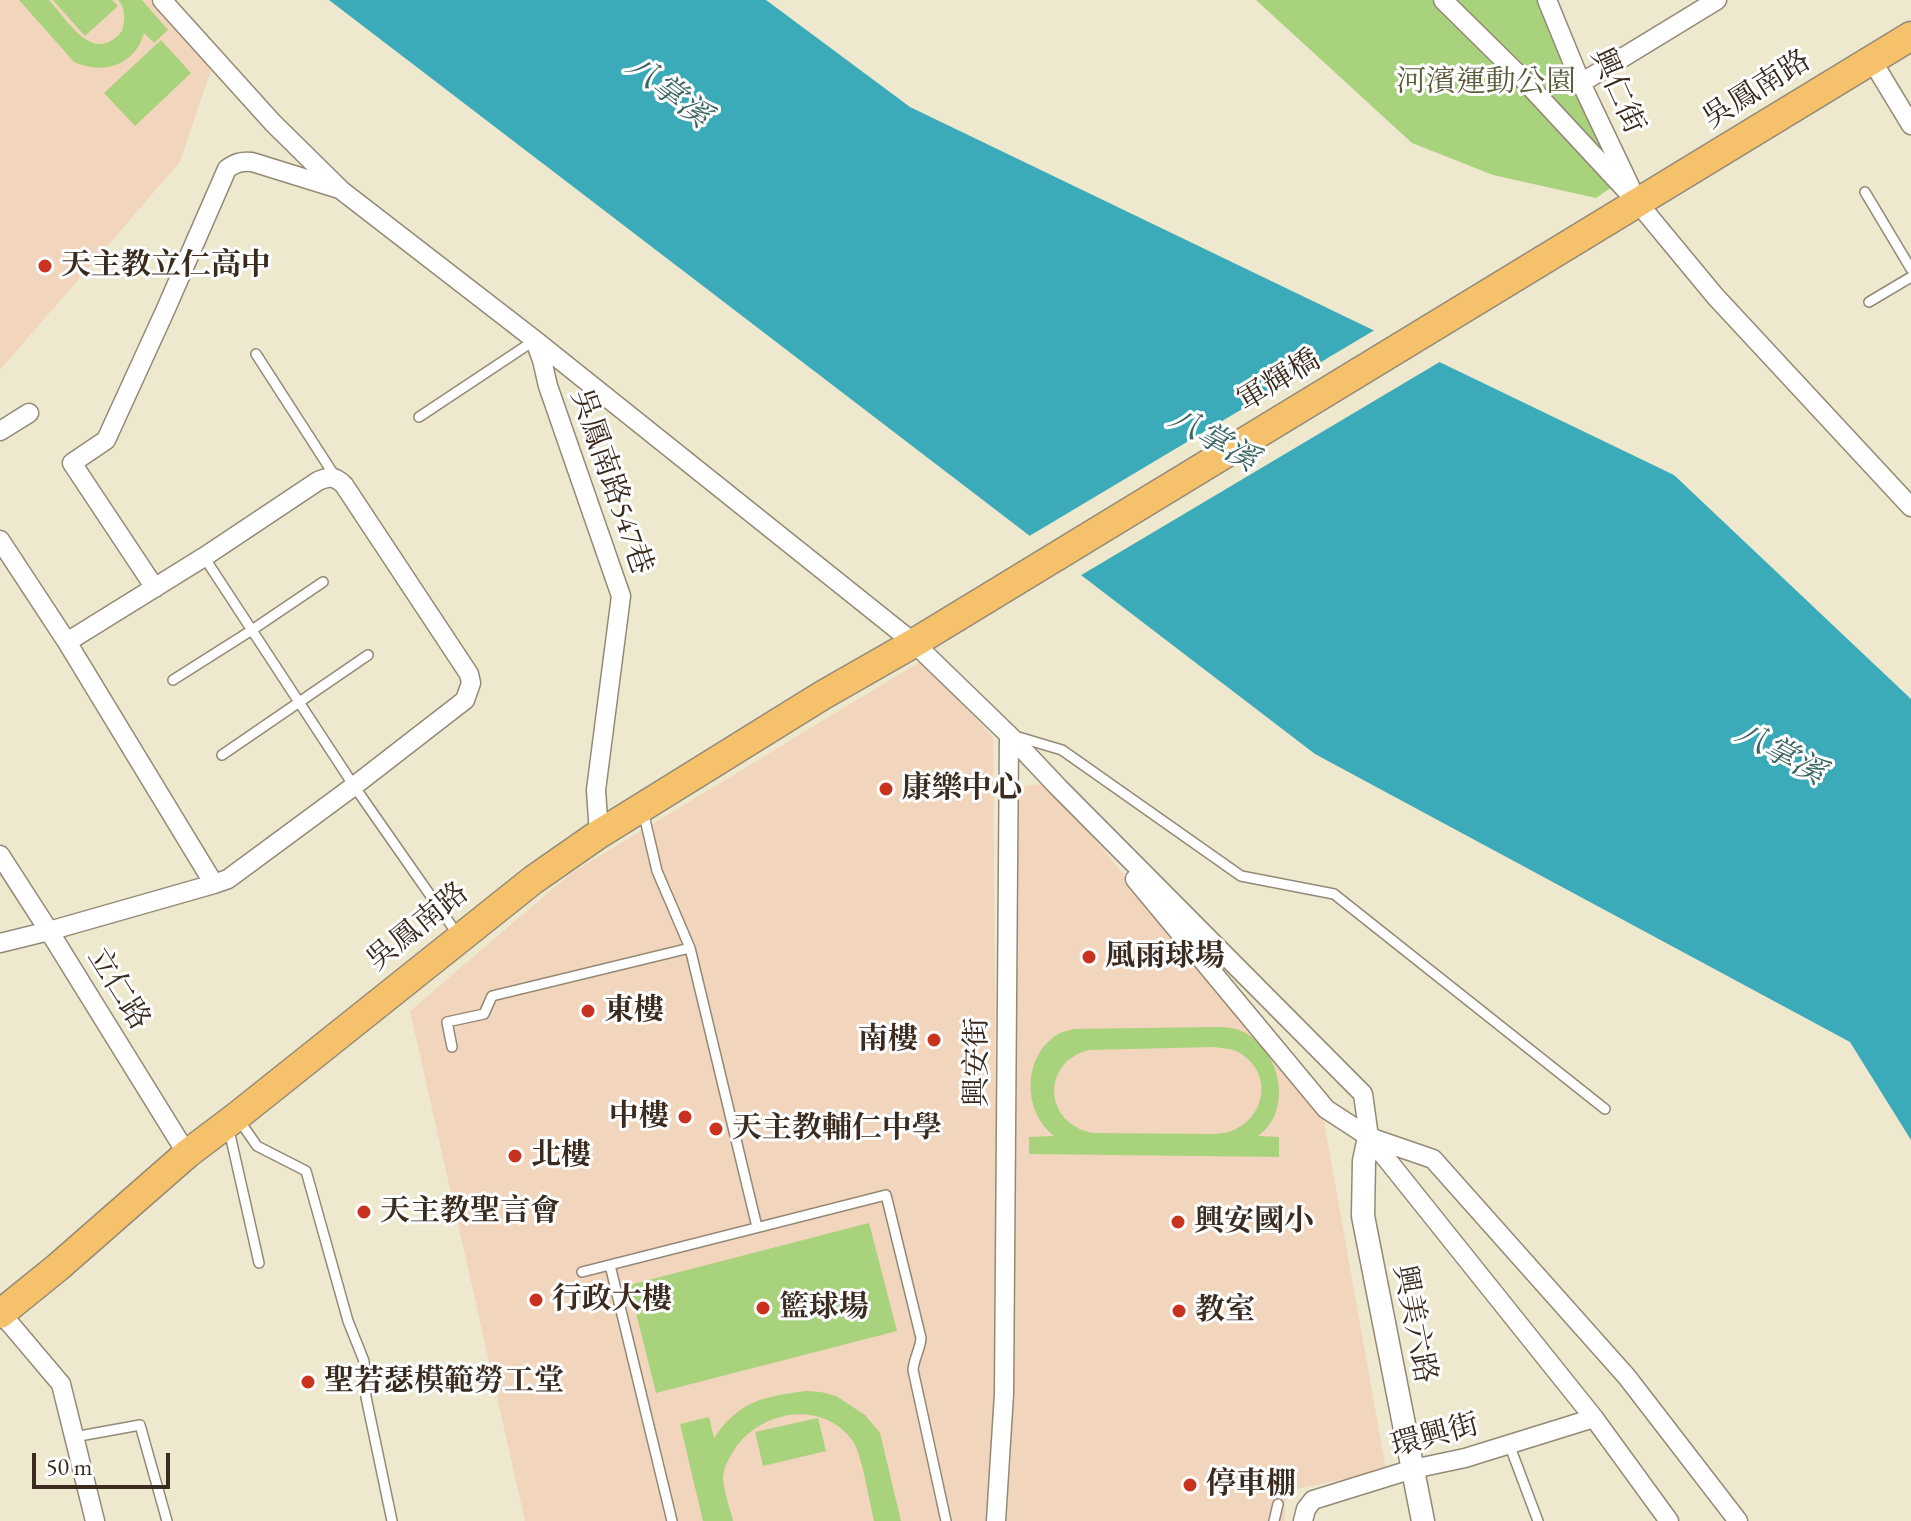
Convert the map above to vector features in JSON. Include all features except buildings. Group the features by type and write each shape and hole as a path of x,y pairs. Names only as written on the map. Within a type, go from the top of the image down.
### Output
{"main road":[{"name":"吳鳳南路","path":"1638,203 1911,36"},
{"name":"軍輝橋","path":"914,643 1638,203"},
{"name":"吳鳳南路","path":"0,1313 58,1267 187,1154 533,880 599,834 823,695 914,643"}],"street":[{"name":"吳鳳南路547巷","path":"162,0 273,123 341,190 535,340 914,643"},
{"path":"1443,0 1521,77 1638,203 1715,296 1911,507"},
{"path":"1581,83 1717,0"},
{"name":"興仁街","path":"1550,1 1581,83 1638,203"},
{"path":"1871,59 1911,125"},
{"path":"155,588 72,463 106,440 227,169 234,163 252,162 341,190"},
{"name":"吳鳳南路547巷","path":"535,340 621,596 596,790 599,834"},
{"path":"0,431 29,413"},
{"path":"0,943 228,879 465,700 471,683 469,674 344,485 336,478 327,477 67,642"},
{"path":"0,540 67,642 214,884"},
{"path":"914,643 1009,735 1363,1094 1369,1137 1594,1418 1669,1521"},
{"name":"興安街","path":"996,1521 1004,1394 1009,735"},
{"path":"1059,788 1326,1109 1369,1137 1433,1159 1627,1377 1738,1521"},
{"name":"立仁路","path":"0,855 187,1154"},
{"name":"興美六路","path":"1369,1137 1364,1161 1363,1216 1423,1521"},
{"path":"0,1313 61,1384 95,1521"},
{"name":"環興街","path":"1303,1521 1306,1509 1313,1500 1594,1418"}],"lane":[{"path":"1865,192 1911,269"},
{"path":"1869,302 1911,277"},
{"path":"419,417 535,340"},
{"path":"256,354 336,478"},
{"path":"204,557 354,786 460,937"},
{"path":"173,680 323,582"},
{"path":"222,755 368,655"},
{"path":"1009,735 1062,750 1241,876 1334,894 1605,1109"},
{"path":"642,808 657,871 690,948 757,1227"},
{"path":"452,1047 447,1022 484,1014 492,996 690,948"},
{"path":"232,1120 259,1263"},
{"path":"232,1120 257,1146 306,1171 348,1321 364,1361 366,1397 392,1521"},
{"path":"582,1272 886,1195 921,1338 913,1370 946,1521"},
{"path":"610,1265 672,1521"},
{"path":"74,1437 140,1425 167,1521"},
{"path":"1509,1444 1538,1521"},
{"path":"1274,1521 1278,1504"}],"shaded area":[{"name":"天主教立仁高中","path":"0,0 150,0 211,70 180,162 0,370"},
{"name":"天主教輔仁中學","path":"923,660 993,737 998,1379 990,1521 525,1521 410,1011 570,874"},
{"name":"興安國小","path":"1048,783 1323,1116 1386,1470 1297,1489 1288,1494 1285,1502 1285,1521 1005,1521 1013,1388 1016,787"}],"green space":[{"path":"19,0 49,0 73,29 91,42 101,44 111,41 122,31 124,14 118,0 142,0 168,30 154,43 144,33 133,53 116,65 85,66 74,62"},
{"path":"53,0 112,0 118,6 85,36"},
{"name":"河濱運動公園","path":"1256,0 1541,0 1622,180 1596,198 1493,175 1412,143"},
{"path":"161,40 191,73 135,126 104,93"},
{"path":"1223,1027 1239,1030 1253,1038 1273,1064 1279,1095 1269,1125 1258,1136 1279,1137 1279,1157 1029,1154 1029,1137 1054,1136 1036,1113 1030,1086 1032,1071 1044,1046 1055,1036 1073,1029","holes":["1216,1047 1238,1052 1251,1062 1259,1075 1260,1102 1254,1114 1230,1131 1213,1134 1093,1133 1077,1127 1065,1118 1057,1106 1054,1093 1062,1067 1073,1057 1089,1050"]},
{"name":"籃球場","path":"869,1223 897,1331 656,1393 629,1285"},
{"path":"806,1391 836,1396 865,1415 880,1433 901,1521 874,1521 857,1449 842,1429 810,1415 793,1415 760,1425 746,1436 730,1456 723,1479 733,1521 703,1521 680,1424 709,1417 714,1438 733,1415 754,1402"},
{"path":"818,1418 826,1451 763,1466 755,1432"}],"water":[{"name":"八掌溪","path":"329,0 766,0 910,107 1674,475 1911,699 1911,1140 1850,1042 1315,754"}],"pier":[{"path":"1378,328 1443,360 1078,577 1026,538"}],"place":[{"name":"天主教立仁高中","path":"45,266"},
{"name":"康樂中心","path":"886,789"},
{"name":"風雨球場","path":"1089,957"},
{"name":"東樓","path":"588,1011"},
{"name":"南樓","path":"934,1040"},
{"name":"中樓","path":"685,1117"},
{"name":"天主教輔仁中學","path":"716,1129"},
{"name":"北樓","path":"515,1156"},
{"name":"天主教聖言會","path":"364,1212"},
{"name":"興安國小","path":"1178,1222"},
{"name":"行政大樓","path":"536,1300"},
{"name":"籃球場","path":"763,1308"},
{"name":"教室","path":"1179,1311"},
{"name":"聖若瑟模範勞工堂","path":"308,1382"},
{"name":"停車棚","path":"1190,1485"}]}
